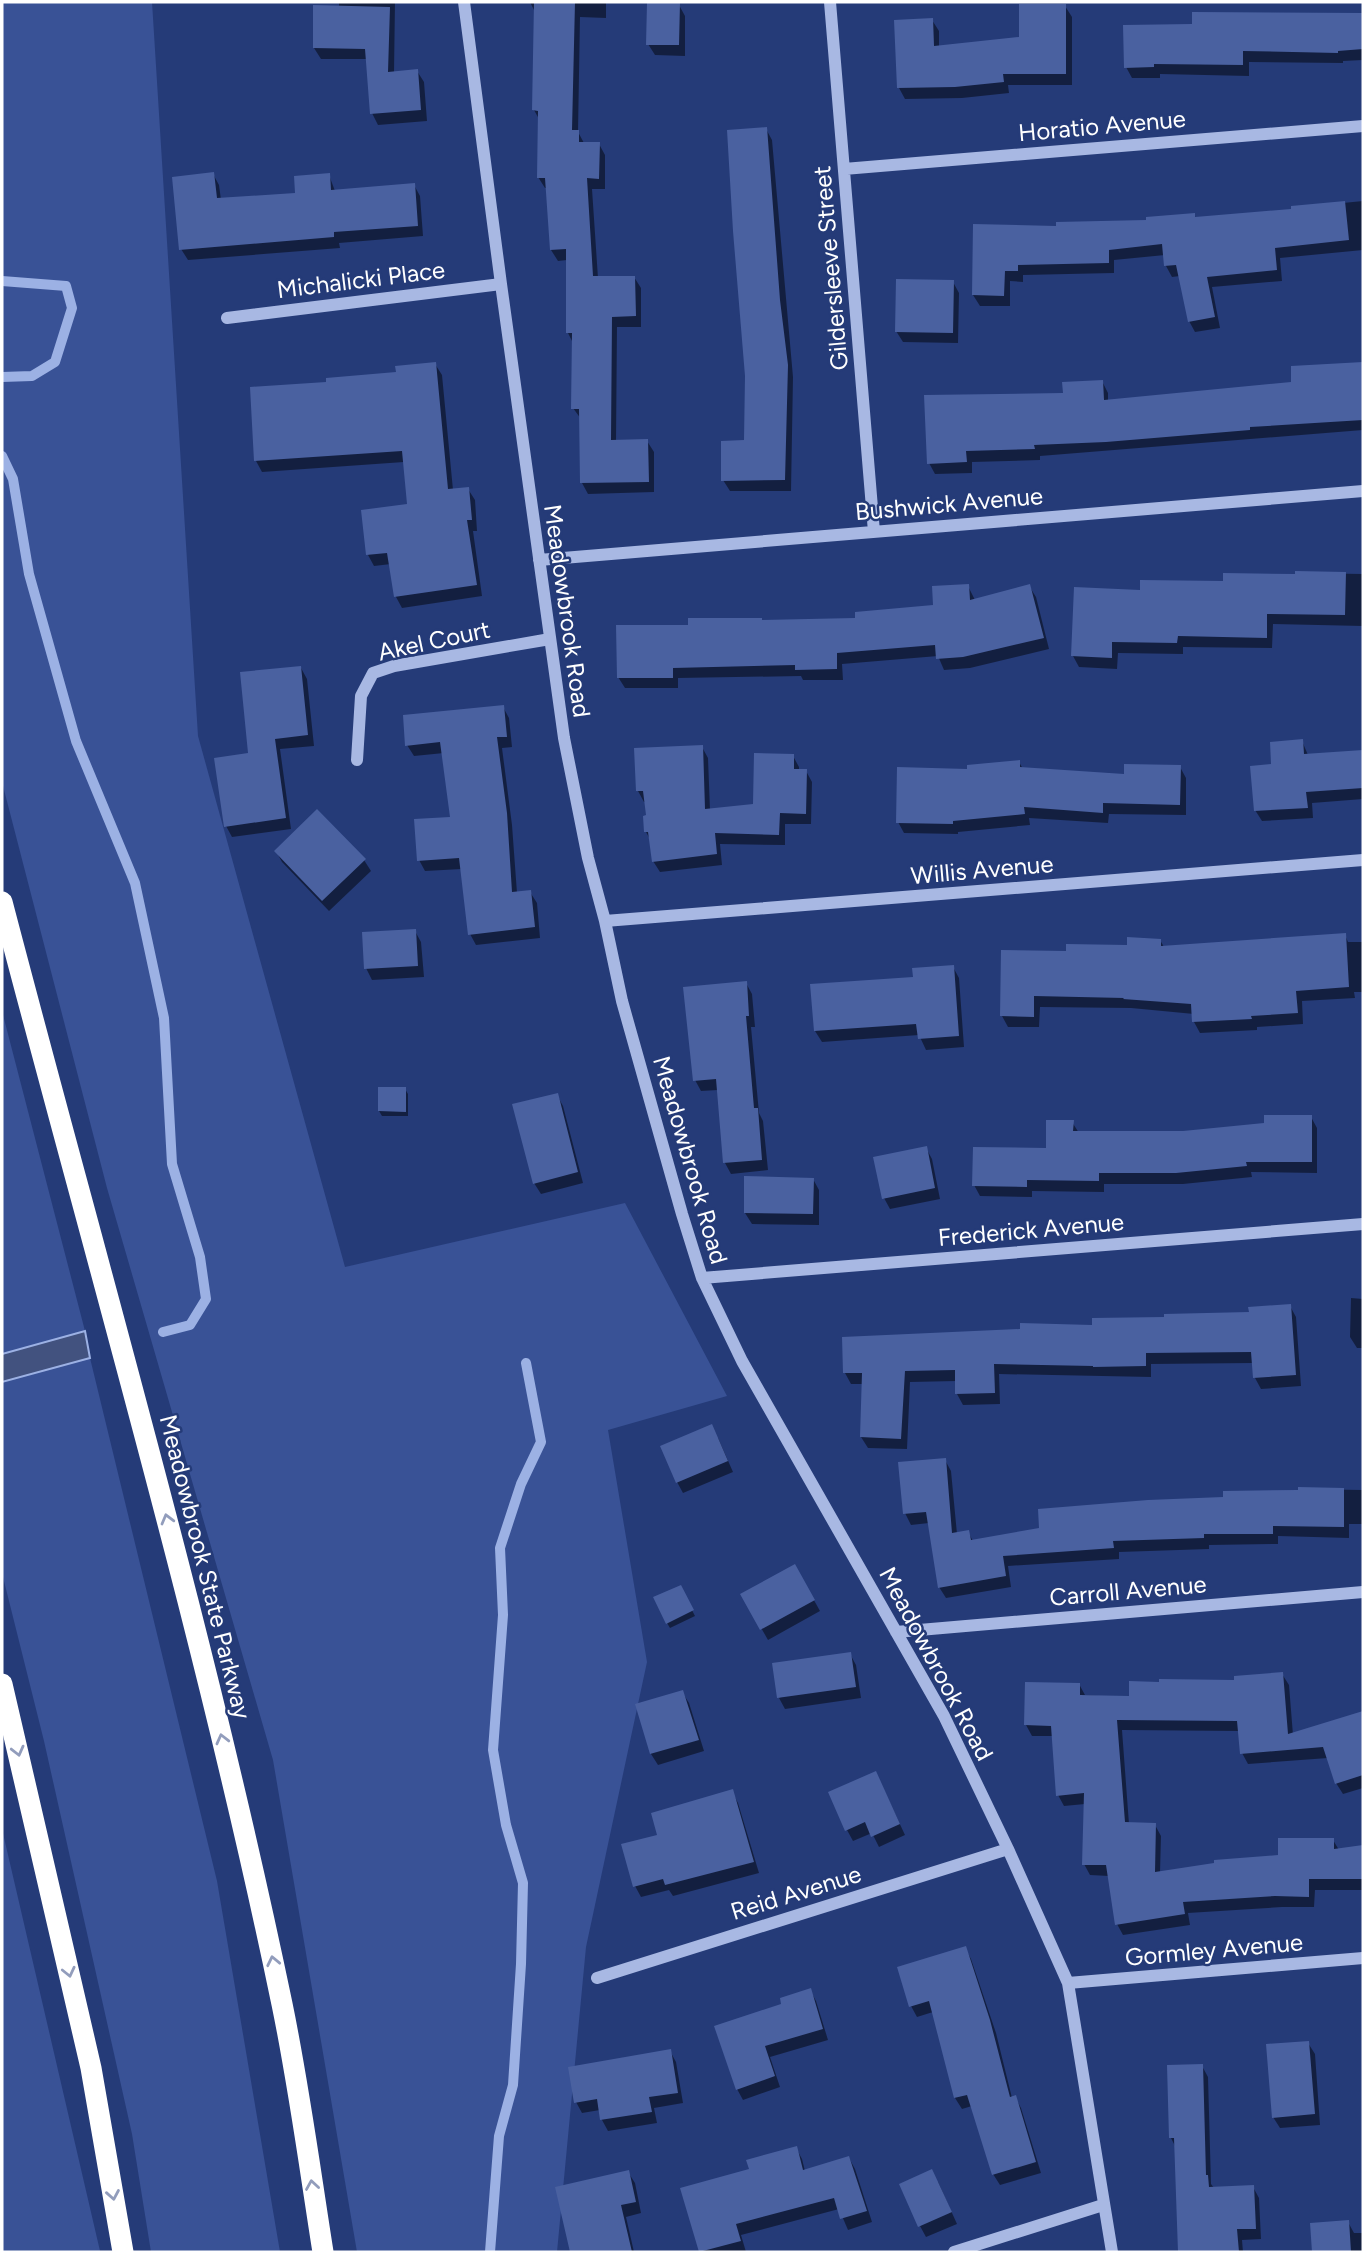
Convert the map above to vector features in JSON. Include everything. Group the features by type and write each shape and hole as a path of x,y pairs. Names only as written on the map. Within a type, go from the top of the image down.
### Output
{"highway":[{"name":"Meadowbrook State Parkway","path":"2,902 189,1603 237,1802 283,2008 323,2252"},
{"path":"2,1684 91,2068 123,2252"}],"street":[{"name":"Meadowbrook Road","path":"464,2 564,738 587,858 605,922 622,1001 682,1214 702,1278 742,1361 944,1716 1068,1983 1112,2252"},
{"name":"Gildersleeve Street","path":"830,2 874,532"},
{"name":"Horatio Avenue","path":"844,169 1363,126"},
{"name":"Michalicki Place","path":"227,318 501,285"},
{"name":"Bushwick Avenue","path":"539,560 1363,491"},
{"name":"Akel Court","path":"357,760 360,696 373,673 394,666 550,639"},
{"name":"Willis Avenue","path":"605,922 1363,860"},
{"name":"Frederick Avenue","path":"702,1278 1363,1224"},
{"name":"Carroll Avenue","path":"896,1632 1363,1592"},
{"name":"Reid Avenue","path":"597,1978 1008,1849"},
{"name":"Gormley Avenue","path":"1068,1983 1363,1958"},
{"path":"954,2252 1103,2205"}],"shaded area":[{"path":"2,2 152,2 198,736 345,1267 625,1203 727,1396 608,1430 647,1662 586,1947 557,2252 357,2252 273,1760 107,1188 2,782"},
{"path":"2,1011 85,1331 2,1354"},
{"path":"85,1331 90,1358 2,1382 2,1354"},
{"path":"90,1358 217,1881 280,2252 151,2252 132,2134 44,1741 2,1573 2,1382"},
{"path":"2,1829 100,2251 100,2252 2,2252"}],"building":[{"path":"534,2 575,2 572,130 579,130 579,142 600,142 599,179 587,178 593,276 635,276 636,316 612,317 611,440 648,439 649,482 580,483 579,409 571,409 572,333 566,333 566,249 550,250 545,178 537,178 538,111 532,110"},
{"path":"647,3 680,3 679,45 646,45"},
{"path":"1019,4 1066,4 1066,74 1003,74 1004,82 955,87 897,88 894,20 933,18 934,46 1019,37"},
{"path":"313,5 390,7 388,72 418,69 421,110 370,114 365,49 313,48"},
{"path":"1192,12 1363,13 1363,49 1338,53 1243,51 1243,65 1154,64 1154,67 1124,68 1123,25 1192,24"},
{"path":"767,127 780,300 788,365 785,480 721,481 721,441 744,440 745,376 727,130"},
{"path":"214,172 217,198 295,193 294,176 330,173 331,190 415,183 418,226 334,232 334,237 179,250 172,177"},
{"path":"1345,201 1349,240 1275,248 1277,270 1207,277 1215,317 1188,322 1176,265 1164,266 1162,244 1109,250 1109,263 1018,265 1018,271 1005,271 1004,296 972,295 973,224 1056,226 1056,222 1146,220 1146,217 1195,213 1195,217 1291,209 1291,206"},
{"path":"896,279 954,280 953,333 895,332"},
{"path":"436,362 448,489 469,487 472,520 467,520 477,585 394,597 387,553 366,555 361,510 407,504 402,451 254,461 250,387 326,382 326,378 396,372 395,366"},
{"path":"1363,362 1363,420 1250,427 1250,430 1106,442 1034,445 1035,449 966,451 967,462 927,464 924,395 1063,393 1062,382 1103,380 1104,400 1291,382 1291,366"},
{"path":"1295,571 1346,572 1345,615 1267,614 1267,638 1178,636 1177,643 1112,642 1112,658 1071,656 1074,587 1140,590 1140,580 1223,581 1223,573 1295,574"},
{"path":"969,584 970,600 1030,584 1044,638 963,657 936,659 935,645 837,653 837,669 795,670 795,665 673,668 673,678 617,678 616,625 688,625 688,618 855,618 855,612 933,605 932,586"},
{"path":"301,666 308,735 275,739 286,818 224,827 214,758 248,753 240,672"},
{"path":"504,705 507,737 497,737 507,813 512,892 531,890 535,927 468,935 459,858 417,861 414,819 450,817 440,742 405,746 403,715"},
{"path":"1303,739 1304,754 1363,750 1363,788 1306,792 1308,808 1254,811 1250,766 1271,764 1270,742"},
{"path":"703,745 705,809 753,804 754,753 794,754 794,769 807,769 806,814 780,813 779,835 715,833 717,854 652,862 648,832 644,832 643,816 646,815 643,791 636,791 634,748"},
{"path":"1020,760 1020,767 1124,774 1124,764 1181,765 1180,805 1103,803 1103,813 1024,807 1025,814 953,821 953,824 896,823 897,767 967,769 967,765"},
{"path":"317,809 366,859 322,901 274,851"},
{"path":"416,929 418,966 364,969 362,932"},
{"path":"1346,933 1349,987 1296,991 1298,1013 1192,1022 1191,1004 1124,998 1034,996 1034,1017 1000,1016 1001,950 1066,951 1066,944 1127,945 1127,937 1161,939 1161,946"},
{"path":"954,965 959,1036 918,1039 916,1024 814,1031 810,984 913,977 912,968"},
{"path":"747,981 749,1016 746,1016 754,1108 758,1108 762,1160 723,1163 716,1079 693,1081 683,987"},
{"path":"378,1087 406,1087 406,1112 378,1111"},
{"path":"558,1093 578,1172 533,1184 512,1104"},
{"path":"1264,1115 1312,1115 1312,1162 1246,1162 1247,1166 1176,1173 1099,1173 1099,1181 1027,1180 1027,1187 972,1186 973,1147 1046,1148 1046,1120 1074,1120 1073,1131 1183,1131 1264,1123"},
{"path":"927,1146 935,1188 882,1199 873,1157"},
{"path":"744,1176 814,1178 813,1214 744,1213"},
{"path":"1291,1304 1296,1375 1253,1378 1251,1352 1146,1353 1146,1366 994,1364 995,1393 955,1394 955,1370 905,1371 901,1439 860,1437 862,1373 843,1373 842,1337 1020,1329 1020,1323 1092,1325 1092,1318 1249,1312 1248,1307"},
{"path":"712,1424 728,1461 676,1483 660,1446"},
{"path":"946,1458 952,1533 969,1530 971,1540 1039,1528 1038,1509 1223,1497 1223,1491 1298,1490 1298,1487 1344,1488 1344,1527 1273,1526 1273,1534 1204,1534 1204,1538 1113,1541 1114,1548 1003,1556 1006,1576 938,1588 926,1512 903,1514 898,1462"},
{"path":"795,1564 815,1600 760,1630 740,1594"},
{"path":"681,1585 694,1610 666,1624 653,1597"},
{"path":"851,1652 856,1687 777,1698 772,1663"},
{"path":"1283,1672 1288,1734 1363,1711 1363,1775 1335,1784 1323,1747 1240,1754 1237,1721 1117,1720 1125,1822 1156,1823 1155,1872 1214,1863 1214,1860 1278,1855 1278,1838 1334,1838 1334,1849 1363,1845 1363,1879 1309,1879 1309,1897 1275,1896 1183,1902 1185,1914 1115,1925 1106,1865 1082,1865 1084,1793 1056,1796 1051,1726 1024,1725 1025,1682 1080,1683 1080,1695 1129,1696 1129,1681 1234,1680 1234,1676"},
{"path":"683,1690 699,1740 650,1754 635,1704"},
{"path":"876,1771 900,1824 871,1837 865,1822 845,1831 828,1792"},
{"path":"733,1789 754,1862 665,1885 663,1879 633,1887 621,1844 657,1835 651,1813"},
{"path":"966,1946 990,2020 1010,2097 1016,2095 1036,2162 992,2175 967,2095 954,2098 929,2001 909,2007 897,1967"},
{"path":"811,1988 823,2029 765,2046 775,2076 736,2090 714,2026 781,2004 780,1998"},
{"path":"1309,2041 1315,2114 1272,2118 1266,2044"},
{"path":"671,2049 678,2093 649,2097 652,2112 600,2120 597,2099 574,2103 568,2067"},
{"path":"1203,2064 1206,2175 1209,2187 1254,2185 1256,2229 1237,2229 1239,2252 1178,2252 1174,2138 1169,2138 1167,2065"},
{"path":"797,2146 803,2170 849,2156 867,2211 840,2219 834,2198 736,2224 741,2241 699,2252 680,2188 749,2169 746,2160"},
{"path":"932,2169 952,2212 918,2227 899,2184"},
{"path":"629,2170 636,2202 621,2205 632,2252 570,2252 555,2187"},
{"path":"1349,2220 1351,2252 1312,2252 1310,2223"}],"waterway":[{"path":"2,281 66,286 72,308 55,362 32,376 2,377"},
{"path":"2,456 13,479 29,574 76,741 135,883 164,1018 172,1164 200,1257 206,1299 190,1325 163,1332"},
{"path":"490,2252 499,2136 513,2085 521,1964 523,1883 506,1825 493,1750 503,1615 500,1548 521,1484 541,1442 526,1363"}]}
